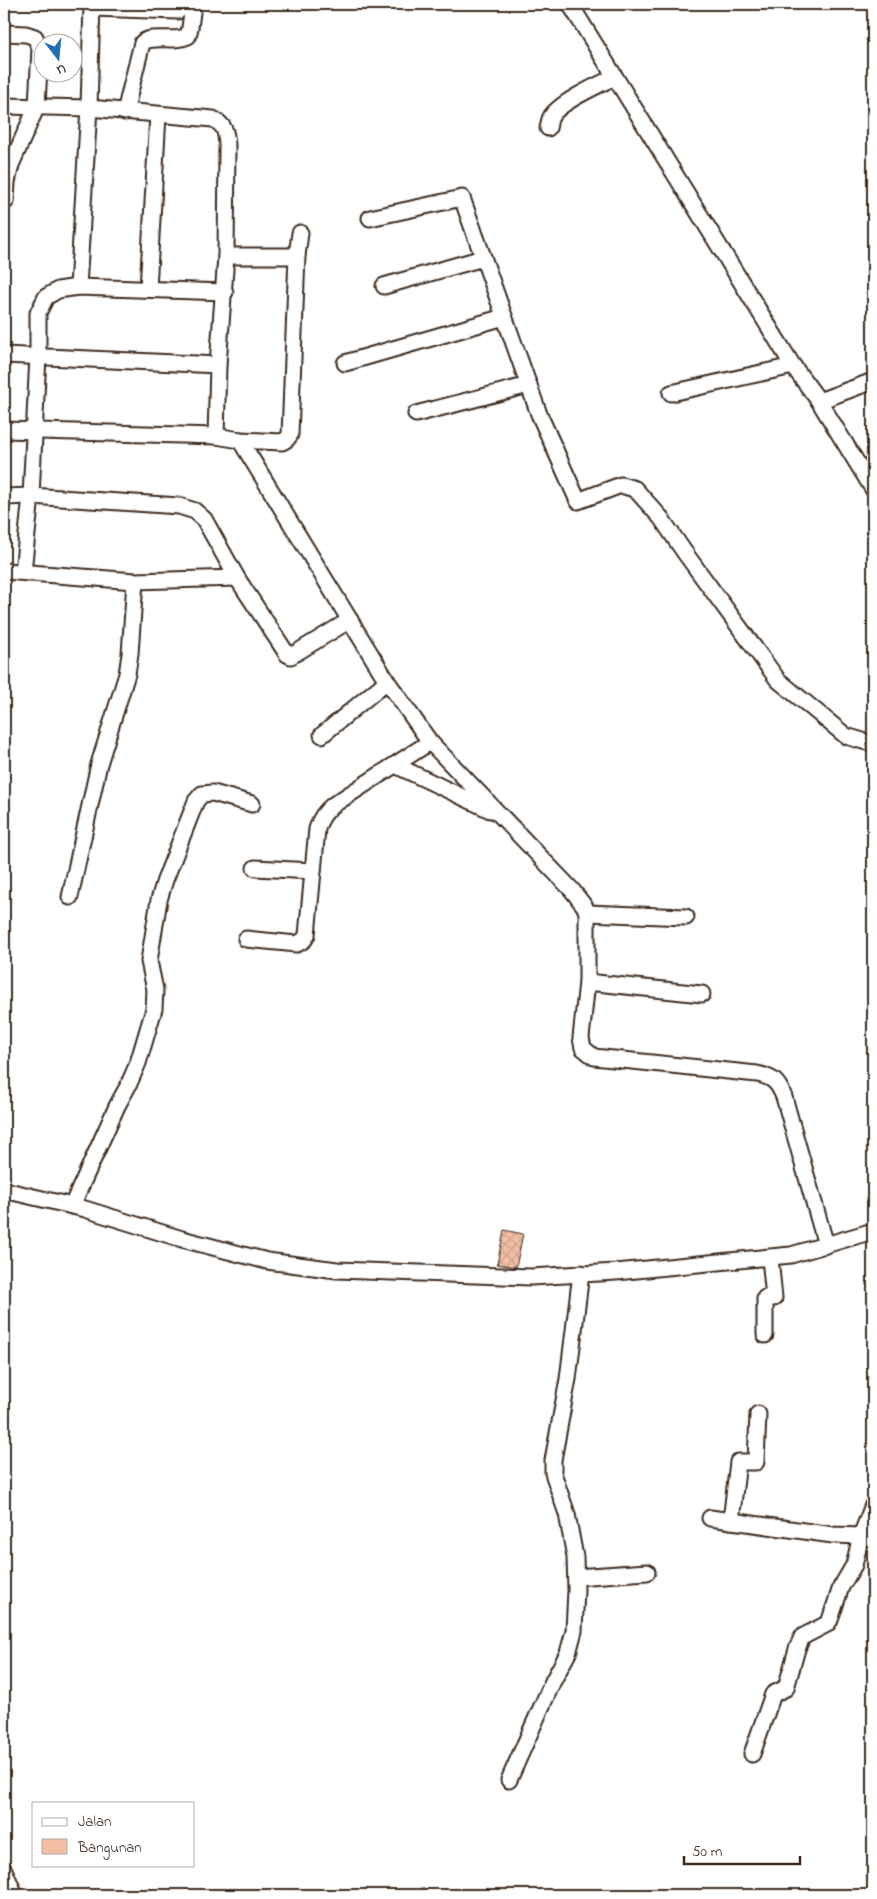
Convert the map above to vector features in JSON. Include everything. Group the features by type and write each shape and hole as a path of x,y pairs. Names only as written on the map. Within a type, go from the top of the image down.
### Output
{"street":[{"path":"128,101 142,43 150,39 181,40 188,36 193,4"},
{"path":"570,4 793,366 818,401 873,489"},
{"path":"78,287 89,108 92,6 178,11"},
{"path":"4,34 26,34 35,37 40,48 37,106 11,165 7,182 6,201"},
{"path":"548,128 551,116 561,106 615,78"},
{"path":"4,106 89,108 128,101 158,115 213,119 221,123 226,131 226,256 225,292 218,364 216,436"},
{"path":"148,289 158,115"},
{"path":"370,218 462,198 539,414 578,501 621,485 635,489 661,518 684,553 778,680 846,736 873,744"},
{"path":"4,430 216,436 240,440 282,442 288,439 290,435 297,256 300,233"},
{"path":"226,256 297,256"},
{"path":"384,286 483,258"},
{"path":"23,572 31,496 38,356 38,313 46,296 58,290 78,287 225,292"},
{"path":"345,363 504,317"},
{"path":"4,355 218,364"},
{"path":"671,392 793,366"},
{"path":"818,401 873,382"},
{"path":"416,414 529,385"},
{"path":"240,440 388,681 430,742 572,890 585,907 587,913 587,982 581,1038 583,1048 594,1057 757,1074 769,1076 776,1081 784,1097 826,1245"},
{"path":"4,497 31,496 179,506 196,511 204,519 237,578 287,654 291,656 350,620"},
{"path":"4,571 135,581 237,578"},
{"path":"70,897 99,764 127,674 135,581"},
{"path":"322,734 388,681"},
{"path":"246,939 297,944 304,940 307,935 317,829 326,810 430,742"},
{"path":"394,765 498,813"},
{"path":"72,1206 138,1062 154,1009 155,990 149,961 159,900 196,802 202,794 213,793 252,804"},
{"path":"255,868 313,871"},
{"path":"587,913 686,917"},
{"path":"587,982 702,994"},
{"path":"4,1190 72,1206 182,1239 266,1261 337,1270 531,1277 645,1269 791,1255 873,1231"},
{"path":"765,1335 765,1298 774,1298 770,1258"},
{"path":"509,1780 553,1681 568,1653 574,1631 575,1557 567,1514 554,1473 553,1460 568,1379 581,1273"},
{"path":"731,1521 738,1462 756,1462 758,1414"},
{"path":"752,1754 773,1694 786,1688 796,1649 802,1637 827,1624 830,1620 841,1586 854,1566 861,1536 872,1511"},
{"path":"710,1518 833,1536 861,1536"},
{"path":"576,1577 646,1572"},
{"path":"4,1870 15,1895"}],"building":[{"path":"504,1230 523,1234 516,1267 497,1264"}]}
